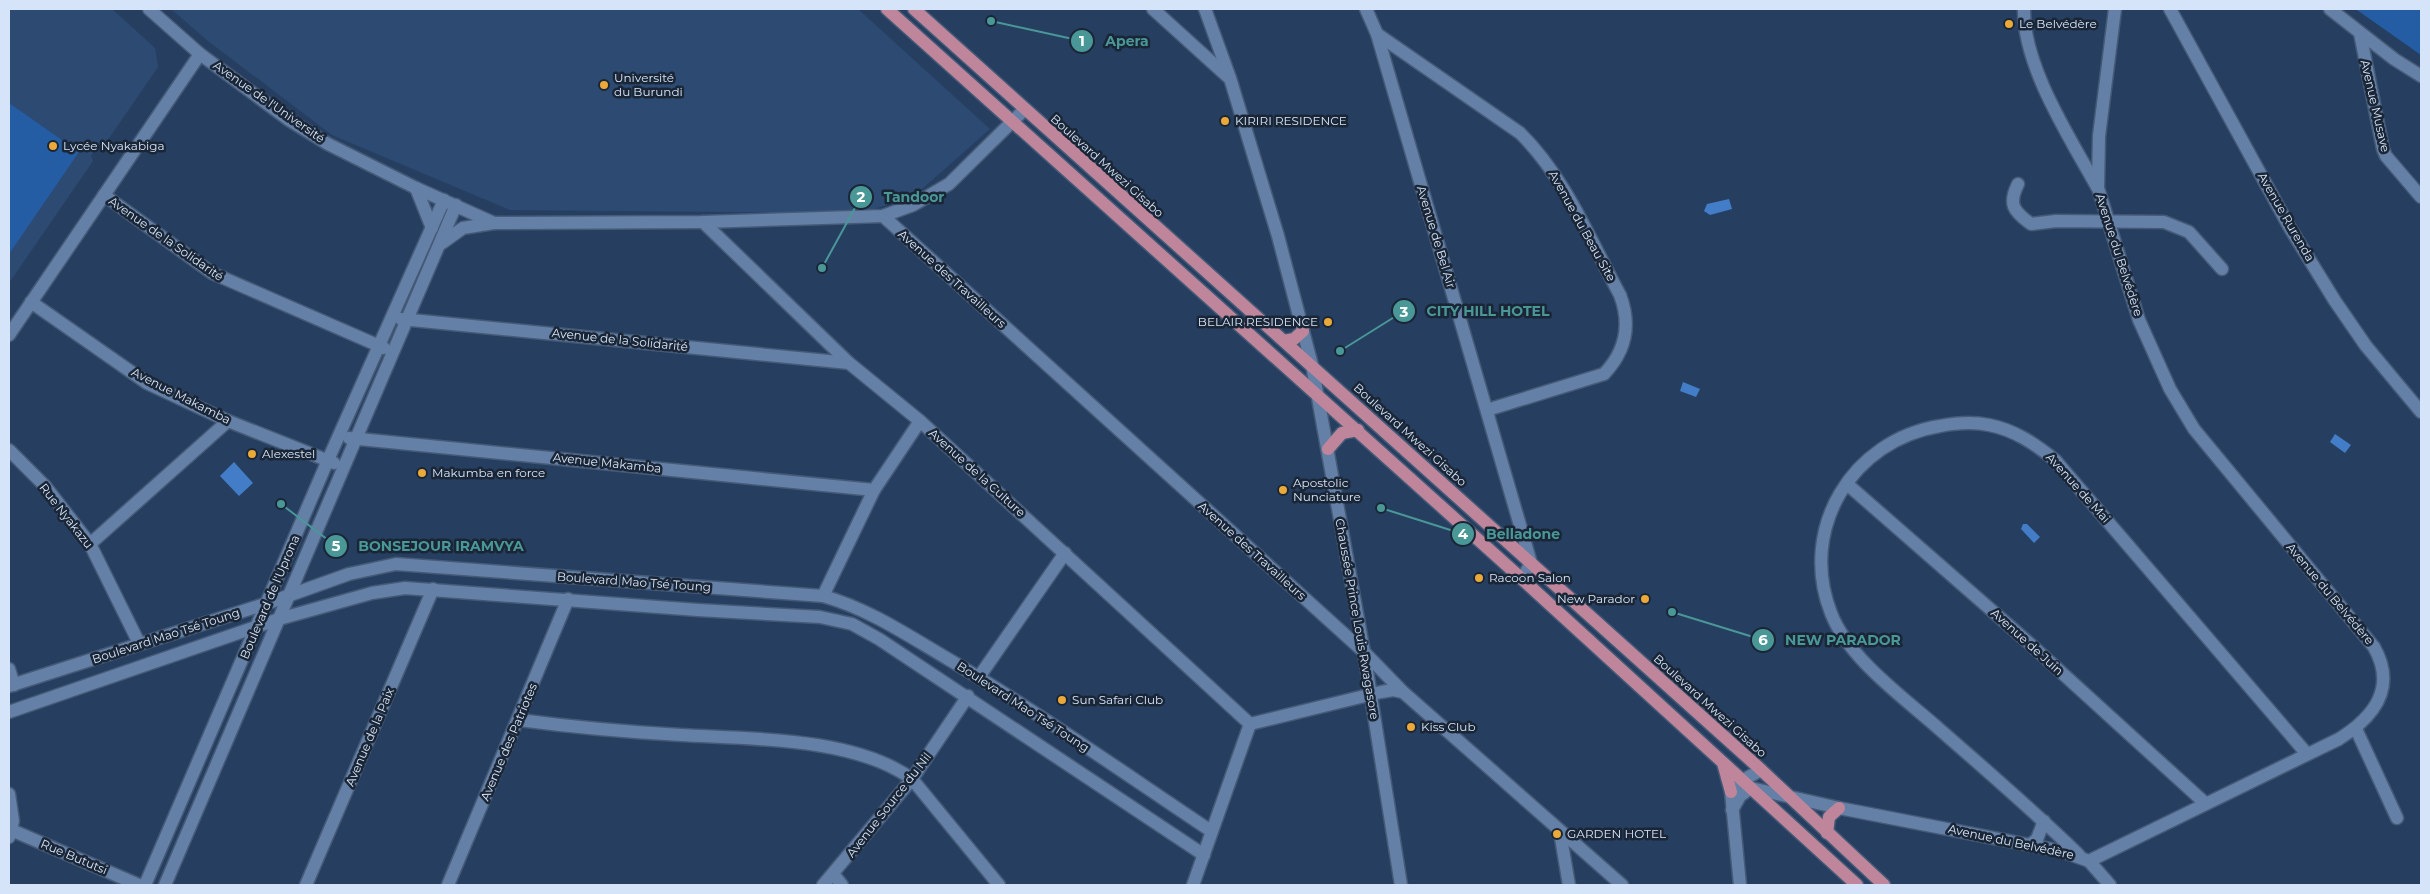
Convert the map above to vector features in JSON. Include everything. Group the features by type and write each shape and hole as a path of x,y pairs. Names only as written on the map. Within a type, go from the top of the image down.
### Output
{"main road":[{"path":"887,9 1145,242 1358,430 1857,885"},
{"name":"Boulevard Mwezi Gisabo","path":"914,9 1761,770 1884,885"},
{"path":"1145,242 1157,229"},
{"path":"1284,341 1294,339 1303,331"},
{"path":"1328,449 1333,441 1342,433 1358,430"},
{"path":"1722,760 1731,792"},
{"path":"1826,832 1829,817 1839,808"}],"street":[{"path":"149,9 200,54"},
{"path":"1153,9 1230,78"},
{"name":"Chaussée Prince Louis Rwagasore","path":"1205,9 1230,78 1278,236 1319,395 1402,885"},
{"name":"Avenue de Bel Air","path":"1366,9 1377,34 1531,563"},
{"path":"2024,9 2026,33 2050,101 2098,188"},
{"name":"Avenue du Belvédère","path":"1747,784 1839,808 2030,845 2085,859 2339,739 2356,729 2371,714 2380,697 2383,676 2380,658 2374,647 2212,453 2179,406 2139,320 2107,223 2098,188 2100,127 2115,9"},
{"name":"Avenue Rurenda","path":"2170,9 2290,228 2366,346 2421,412"},
{"path":"2330,9 2360,33 2421,76"},
{"name":"Avenue Musave","path":"2360,33 2383,149 2389,160 2421,197"},
{"name":"Avenue du Beau Site","path":"1377,34 1520,133 1536,149 1562,188 1620,295 1626,313 1626,329 1621,348 1613,364 1604,374 1487,410"},
{"name":"Avenue de l'Université","path":"9,335 200,54 302,128 328,144 416,188 494,223"},
{"path":"442,243 463,228 494,223 703,222 883,216 913,205 949,184 1025,109"},
{"path":"2018,184 2012,196 2012,204 2018,214 2031,224 2154,220 2174,225 2189,232 2222,270"},
{"path":"416,188 432,228"},
{"name":"Avenue de la Solidarité","path":"104,195 212,273 394,352"},
{"name":"Boulevard de l'Uprona","path":"145,885 378,346 432,228 450,203"},
{"name":"Boulevard de l'Uprona","path":"165,885 442,243 450,203"},
{"name":"Avenue des Travailleurs","path":"883,216 1364,652 1403,692 1622,885"},
{"name":"Avenue de la Culture","path":"703,222 849,363 920,421 1250,724"},
{"name":"Avenue Makamba","path":"31,302 137,377 228,421 344,467"},
{"name":"Avenue de la Solidarité","path":"391,317 849,363"},
{"path":"90,544 228,421"},
{"path":"823,596 874,490 920,421"},
{"name":"Avenue de Mai","path":"2110,885 2044,821 1895,690 1853,650 1839,632 1824,592 1821,550 1832,510 1847,484 1877,451 1924,428 1955,424 1988,425 2012,432 2035,444 2055,460 2307,754"},
{"name":"Avenue Makamba","path":"339,436 874,490"},
{"name":"Rue Nyakazu","path":"9,450 44,486 90,544 139,643"},
{"name":"Avenue de Juin","path":"1847,484 2029,643 2206,803"},
{"path":"979,677 1064,552"},
{"path":"1522,579 1531,563"},
{"name":"Boulevard Mao Tsé Toung","path":"11,686 139,643 268,603 350,574 396,564 823,596 843,602 872,615 979,677 1211,831"},
{"name":"Boulevard Mao Tsé Toung","path":"9,712 279,619 388,590 433,589 820,618 852,624 879,639 968,696 1204,855"},
{"name":"Avenue de la Paix","path":"306,885 433,589"},
{"name":"Avenue des Patriotes","path":"448,885 568,599"},
{"path":"9,669 11,686"},
{"path":"1194,885 1211,831 1250,724 1393,690 1403,692"},
{"name":"Avenue Source du Nil","path":"823,885 912,779 968,696"},
{"path":"518,720 813,746 876,759 895,767 912,779 999,885"},
{"path":"2356,729 2398,818"},
{"path":"1732,810 1747,784 1761,770"},
{"path":"1740,885 1731,792 1747,784"},
{"path":"9,794 13,812 10,832"},
{"path":"2030,845 2037,838 2044,821"},
{"name":"Rue Bututsi","path":"10,832 139,885"},
{"path":"1560,832 1569,885"},
{"path":"834,874 842,885"}],"shaded area":[{"name":"Lycée Nyakabiga","path":"9,9 112,9 155,48 158,67 103,147 98,146 91,156 93,161 9,283"},
{"name":"Université du Burundi","path":"171,9 858,9 990,129 913,197 874,209 836,213 510,210 332,135 208,41"},
{"path":"2355,9 2421,9 2421,55 2357,10"},
{"path":"9,103 79,152 9,254"},
{"path":"1729,199 1732,209 1710,215 1704,211 1707,204"},
{"path":"1683,382 1700,389 1696,397 1680,391"},
{"path":"2335,434 2351,445 2345,453 2330,442"},
{"path":"234,462 253,483 239,496 220,476"},
{"path":"2023,524 2027,524 2040,537 2034,543 2021,529"}],"place":[{"name":"Apera","path":"991,21"},
{"name":"Le Belvédère","path":"2009,24"},
{"name":"Université du Burundi","path":"604,85"},
{"name":"KIRIRI RESIDENCE","path":"1225,121"},
{"name":"Lycée Nyakabiga","path":"53,146"},
{"name":"Tandoor","path":"822,268"},
{"name":"BELAIR RESIDENCE","path":"1328,322"},
{"name":"CITY HILL HOTEL","path":"1340,351"},
{"name":"Alexestel","path":"252,454"},
{"name":"Makumba en force","path":"422,473"},
{"name":"Apostolic Nunciature","path":"1283,490"},
{"name":"BONSEJOUR IRAMVYA","path":"281,504"},
{"name":"Belladone","path":"1381,508"},
{"name":"Racoon Salon","path":"1479,578"},
{"name":"New Parador","path":"1645,599"},
{"name":"NEW PARADOR","path":"1672,612"},
{"name":"Sun Safari Club","path":"1062,700"},
{"name":"Kiss Club","path":"1411,727"},
{"name":"GARDEN HOTEL","path":"1557,834"}]}
